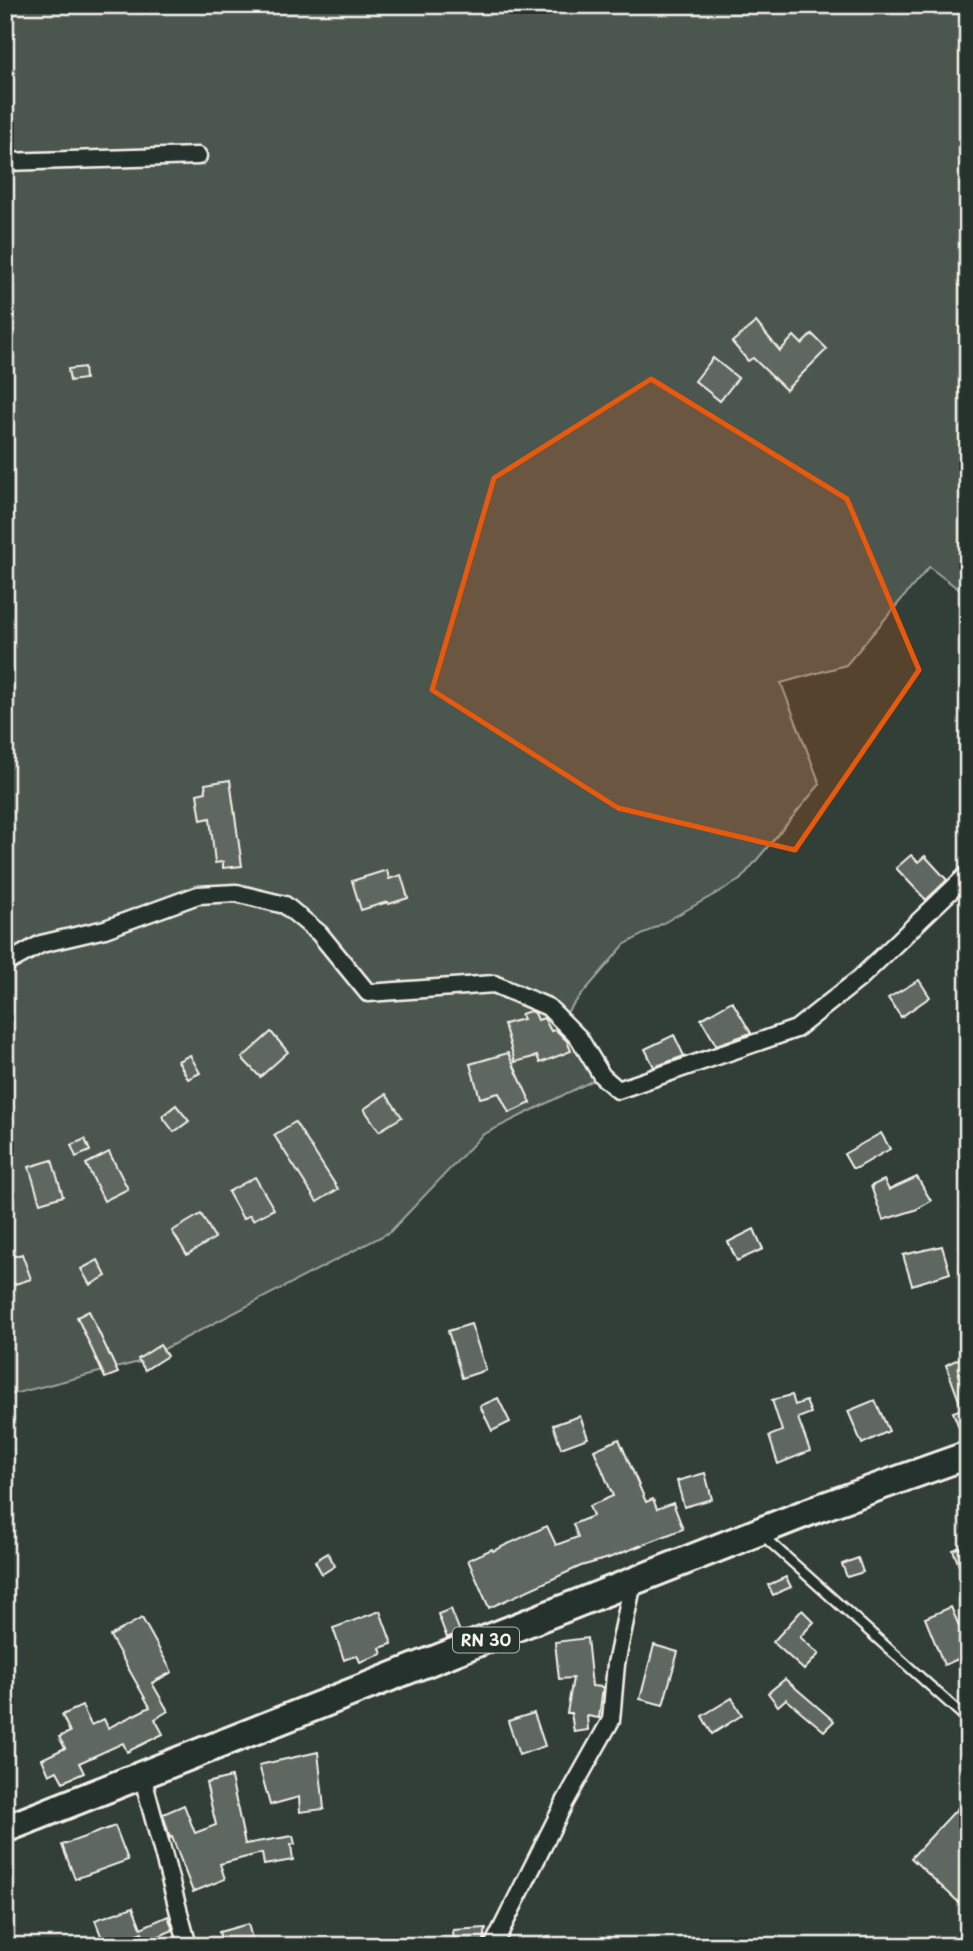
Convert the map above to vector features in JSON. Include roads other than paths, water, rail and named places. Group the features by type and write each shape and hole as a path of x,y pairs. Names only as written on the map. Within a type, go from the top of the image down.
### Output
{"main road":[{"name":"RN 30","path":"5,1829 759,1534 819,1508 968,1455"}],"street":[{"path":"5,162 198,156"},
{"path":"5,964 41,944 105,929 198,895 236,893 285,905 319,933 368,993 494,984 548,1007 579,1038 601,1076 618,1090 796,1029 859,979 968,874"},
{"path":"493,1946 565,1802 611,1720 616,1664 632,1582"},
{"path":"142,1775 188,1946"}],"lane":[{"path":"759,1534 968,1720"}]}
